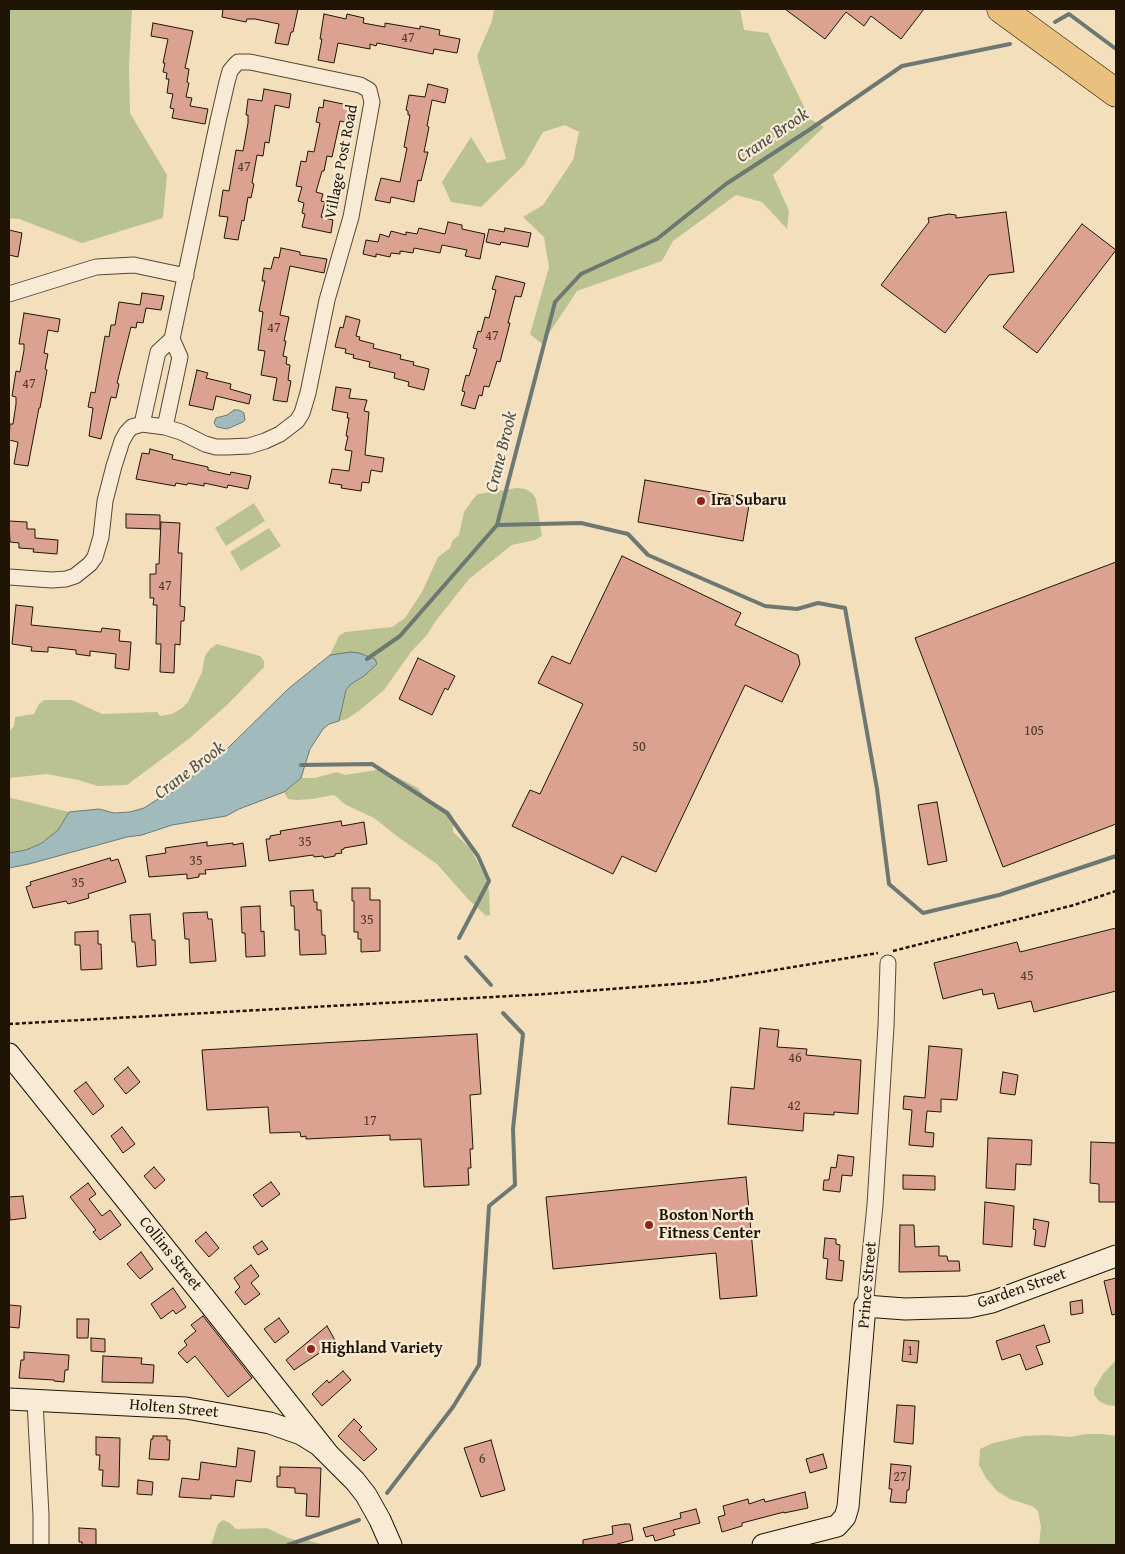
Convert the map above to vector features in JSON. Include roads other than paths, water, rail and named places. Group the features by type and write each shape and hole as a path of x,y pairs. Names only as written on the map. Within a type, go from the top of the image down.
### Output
{"highway":[{"path":"1000,9 1116,93"}],"main road":[{"name":"Collins Street","path":"9,1054 329,1455"},
{"name":"Garden Street","path":"866,1306 905,1309 969,1307 992,1302 1116,1256"},
{"name":"Prince Street","path":"763,1545 784,1543 837,1526 846,1516 866,1306"},
{"path":"258,1421 273,1398 275,1386"},
{"name":"Holten Street","path":"9,1399 186,1408 258,1421 301,1434 319,1445 329,1455"},
{"path":"329,1455 366,1495 391,1545"}],"street":[{"name":"Village Post Road","path":"238,62 250,62 360,86 368,90 372,102 351,217 327,300 315,364 302,413 297,421 280,434 249,446 216,447 165,427 142,424 158,352 172,339 186,276 227,82 230,72 235,65 238,62"},
{"path":"9,294 96,267 134,265 186,276"},
{"name":"Village Post Road","path":"165,427 180,357 172,339"},
{"path":"9,577 66,579 74,576 90,564 101,537 105,501 122,441 126,432 132,427 142,424"},
{"name":"Prince Street","path":"866,1306 875,1205 887,1019 885,956"},
{"path":"34,1401 41,1545"}],"water":[{"path":"234,410 244,413 245,420 227,429 217,427 214,423 216,418 227,415"},
{"path":"351,652 375,659 377,664 346,690 339,721 329,724 323,729 310,749 301,778 284,792 226,816 172,825 142,835 127,837 9,868 9,853 26,850 42,843 58,830 69,812 99,809 114,813 130,812 144,808 158,799 165,798 227,749 288,689 330,655"}],"waterway":[{"name":"Crane Brook","path":"1055,22 1069,14 1116,49"},
{"name":"Crane Brook","path":"367,659 400,636 497,525 555,302 581,274 657,239 726,184 902,66 1010,44"},
{"path":"497,525 581,523 628,534 648,555 765,606 797,609 818,603 845,608 877,789 889,884 923,913 999,895 1116,856"},
{"path":"301,765 372,764 447,813 478,856 489,881 459,938"},
{"path":"466,957 491,985"},
{"path":"387,1493 453,1407 479,1365 489,1206 515,1185 513,1129 523,1034 503,1013"},
{"path":"288,1545 359,1520"}],"place":[{"name":"Ira Subaru","path":"701,501"},
{"name":"Boston North Fitness Center","path":"649,1225"},
{"name":"Highland Variety","path":"311,1349"}]}
